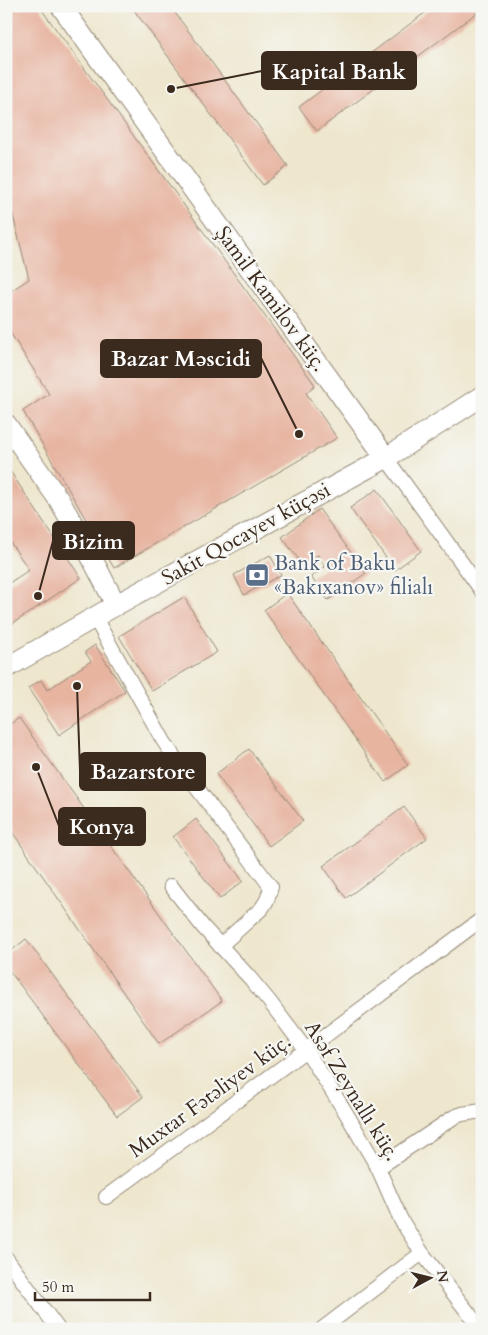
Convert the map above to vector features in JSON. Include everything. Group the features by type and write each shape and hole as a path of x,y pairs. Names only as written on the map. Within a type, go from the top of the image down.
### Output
{"street":[{"name":"Şamil Kamilov küç.","path":"61,6 482,591"},
{"name":"Sakit Qocayev küçəsi","path":"6,668 116,605 386,458 482,396"},
{"path":"6,424 59,500 116,605"},
{"path":"95,618 176,760 271,887 262,908 220,946"},
{"name":"Asəf Zeynallı küç.","path":"171,886 220,946 269,1001 306,1050 378,1168 401,1220 422,1253 481,1329"},
{"name":"Muxtar Fətəliyev küç.","path":"106,1197 482,919"},
{"path":"378,1168 454,1117 482,1111"},
{"path":"322,1329 422,1253"},
{"path":"6,1258 58,1329"}],"building":[{"path":"6,6 39,6 315,385 306,393 337,438 114,568 23,411 49,394 6,326 6,294 29,279 6,188"},
{"path":"131,6 170,6 288,166 263,185"},
{"path":"434,6 482,6 482,9 317,131 299,107"},
{"path":"6,465 81,578 6,628 6,585 29,570 6,536"},
{"path":"377,489 421,551 395,570 350,508"},
{"path":"319,509 366,573 328,600 311,577 325,567 318,555 302,564 282,537"},
{"name":"Bank of Baku «Bakıxanov» filialı","path":"270,555 281,575 244,595 234,575"},
{"path":"287,593 408,765 385,782 264,610"},
{"path":"184,597 217,652 152,691 119,636"},
{"path":"95,645 125,691 59,735 28,688 41,680 47,690 91,661 85,652"},
{"path":"19,718 222,1001 159,1044 6,823 6,727"},
{"path":"249,749 303,821 269,846 216,774"},
{"path":"404,807 427,838 346,898 323,866"},
{"path":"196,819 243,881 220,899 173,837"},
{"path":"26,939 143,1097 117,1116 6,966 6,955"}],"place":[{"name":"Kapital Bank","path":"171,89"},
{"name":"Bazar Məscidi","path":"299,434"},
{"name":"Bank of Baku «Bakıxanov» filialı","path":"257,575"},
{"name":"Bizim","path":"38,596"},
{"name":"Bazarstore","path":"77,686"},
{"name":"Konya","path":"36,767"}]}
